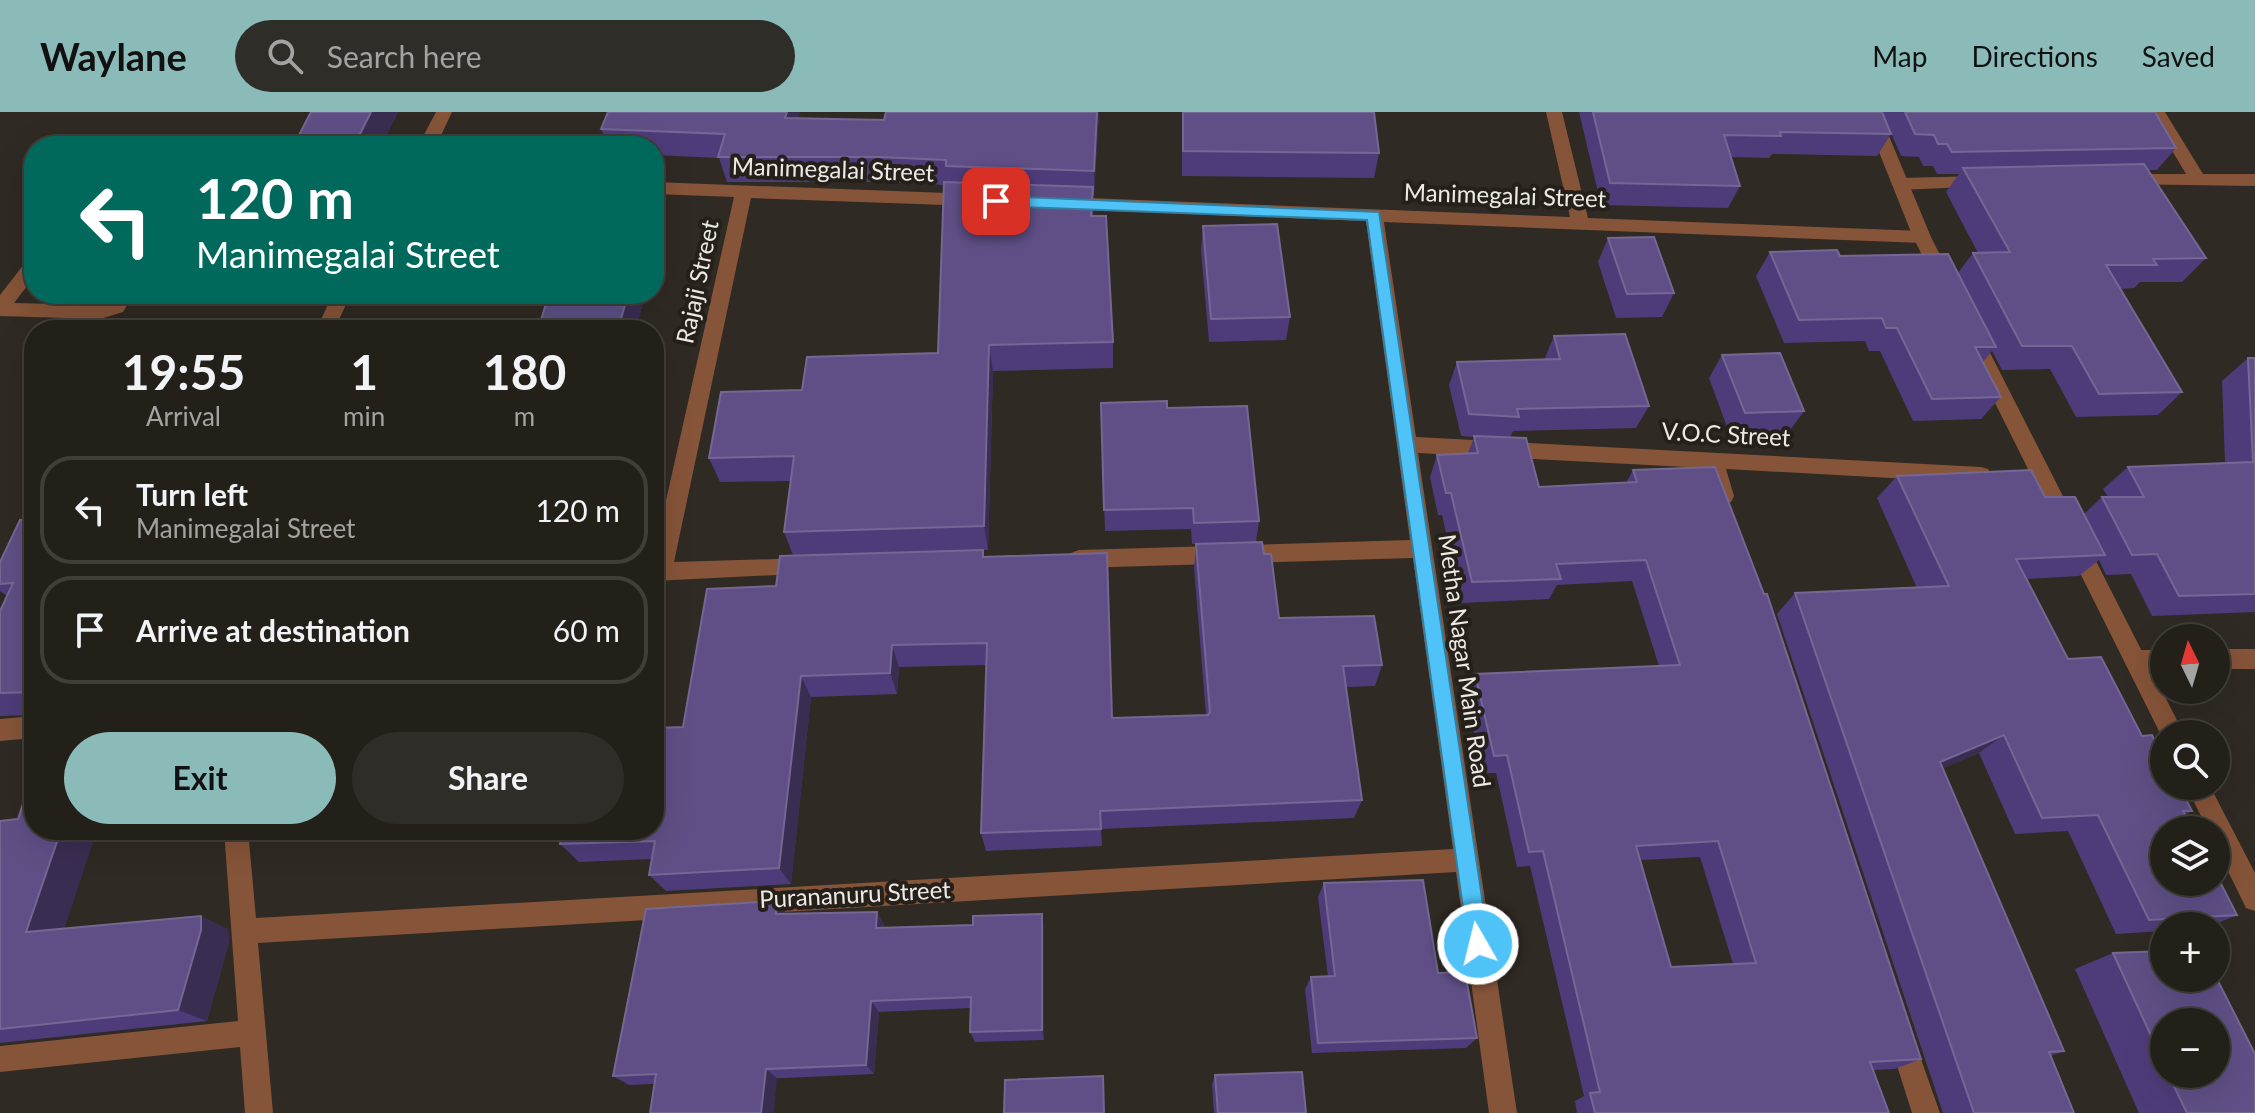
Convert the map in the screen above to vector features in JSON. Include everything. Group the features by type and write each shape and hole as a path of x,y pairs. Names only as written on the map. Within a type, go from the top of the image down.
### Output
{"street":[{"path":"432,136 444,112"},
{"path":"1554,112 1580,223"},
{"path":"1871,112 1922,237 1950,293"},
{"path":"2157,112 2197,178"},
{"path":"2103,180 2255,180"},
{"path":"1900,184 1994,182"},
{"name":"Manimegalai Street","path":"664,188 996,201"},
{"name":"Rajaji Street","path":"664,541 744,191"},
{"name":"Manimegalai Street","path":"1043,203 1922,237"},
{"name":"Metha Nagar Main Road","path":"1374,215 1503,1113"},
{"path":"0,309 24,277"},
{"path":"0,309 100,312 118,304"},
{"path":"1964,322 2035,478 2165,720"},
{"name":"V.O.C Street","path":"1406,444 1995,476"},
{"path":"1713,460 1730,515"},
{"path":"1057,560 1422,549"},
{"path":"664,572 835,566"},
{"path":"2230,659 2255,659"},
{"path":"2135,660 2150,660"},
{"path":"0,730 24,728"},
{"path":"2205,800 2255,899"},
{"path":"237,840 259,1113"},
{"name":"Purananuru Street","path":"244,931 1466,860"},
{"path":"1891,1007 1926,1113"},
{"path":"0,1059 252,1033"}],"building":[{"path":"311,112 371,112 359,136 299,136"},
{"path":"608,112 787,112 785,118 884,120 886,112 1097,112 1094,171 946,166 946,160 879,157 718,157 725,134 601,129"},
{"path":"1183,112 1374,112 1379,153 1183,151"},
{"path":"1593,112 1882,112 1891,134 1780,132 1781,136 1724,135 1740,186 1610,183"},
{"path":"1905,112 2155,112 2176,148 1952,152 1947,144 1938,144 1934,135 1915,134"},
{"path":"2144,164 2206,258 2153,259 2157,265 2106,265 2182,392 2099,394 2072,346 2022,346 1973,253 2010,252 1963,168"},
{"path":"944,182 1093,187 1091,216 1106,216 1113,342 989,345 984,526 784,532 794,456 709,458 721,392 802,390 807,357 938,353"},
{"path":"1277,224 1290,317 1211,319 1203,226"},
{"path":"1654,237 1674,293 1627,294 1608,238"},
{"path":"1837,250 1840,256 1948,254 1996,347 1975,347 2001,397 1932,399 1897,328 1886,328 1882,318 1799,320 1770,252"},
{"path":"546,304 625,304 621,319 541,320"},
{"path":"1625,334 1649,406 1517,409 1519,417 1469,414 1457,362 1560,359 1554,336"},
{"path":"1780,353 1804,411 1745,413 1722,355"},
{"path":"2248,358 2255,358 2255,594 2179,596 2157,554 2132,555 2102,497 2144,497 2128,467 2253,462"},
{"path":"1167,401 1167,408 1247,406 1259,521 1194,523 1193,508 1104,510 1101,403"},
{"path":"1474,436 1526,438 1539,487 1637,482 1633,470 1715,467 1764,594 1767,594 1921,1059 1870,1062 1889,1113 1595,1113 1590,1093 1600,1092 1543,851 1529,852 1507,755 1494,756 1475,674 1680,665 1646,560 1556,564 1561,579 1472,582 1451,493 1446,493 1437,455 1478,453","holes":["1718,841 1756,963 1671,967 1636,846"]},
{"path":"2031,470 2045,497 2075,497 2105,555 2016,559 2068,659 2101,657 2142,736 2150,735 2150,800 2186,800 2192,811 2183,811 2186,816 2150,816 2150,896 2227,896 2237,915 2230,915 2230,912 2150,912 2149,920 2098,815 2042,818 2004,735 1940,762 2064,1051 2049,1052 2074,1113 1974,1113 1795,593 1949,586 1897,476"},
{"path":"20,520 24,520 24,692 0,693 0,611 13,583 0,584 0,562"},
{"path":"1262,542 1264,554 1271,554 1279,618 1374,616 1382,665 1343,666 1362,800 1100,811 1101,829 981,833 987,643 892,645 890,673 801,676 779,868 649,875 655,841 560,844 561,840 664,840 664,728 683,727 707,589 776,586 780,556 983,550 983,557 1107,553 1112,718 1208,715 1196,544"},
{"path":"24,801 24,840 58,840 26,932 201,916 201,930 178,1010 0,1029 0,821 18,819"},
{"path":"1423,880 1438,973 1465,972 1477,1038 1318,1043 1311,977 1335,976 1324,883"},
{"path":"777,901 776,914 877,912 876,928 973,925 973,916 1042,914 1042,1030 970,1032 971,997 871,1001 866,1065 766,1069 761,1113 650,1113 656,1074 613,1076 646,909"},
{"path":"2150,952 2150,992 2224,992 2255,1054 2255,1113 2187,1113 2175,1088 2230,1088 2230,1008 2150,1008 2150,1034 2113,953"},
{"path":"1302,1072 1306,1113 1218,1113 1215,1075"},
{"path":"1103,1076 1104,1113 1004,1113 1005,1080"}],"route":[{"path":"996,201 1374,215 1478,944"}]}
